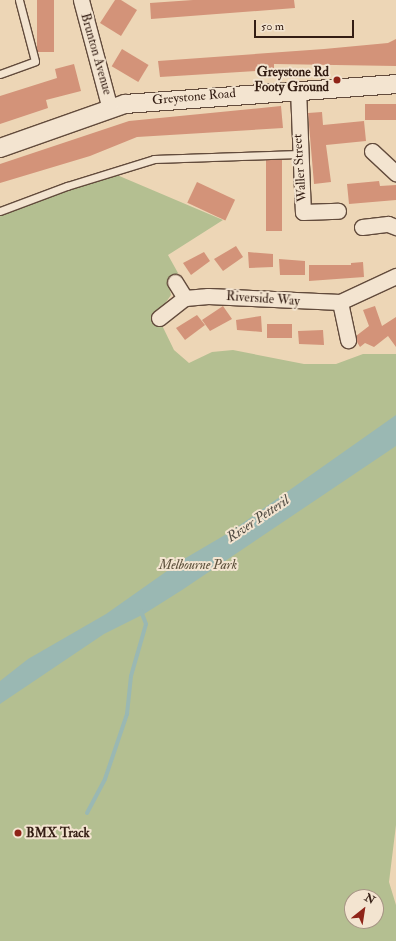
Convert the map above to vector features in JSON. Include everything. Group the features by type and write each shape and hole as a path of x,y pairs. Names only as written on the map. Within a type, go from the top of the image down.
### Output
{"street":[{"name":"Brunton Avenue","path":"81,0 110,109"},
{"name":"Greystone Road","path":"0,148 110,109 153,100 298,89 396,84"},
{"name":"Waller Street","path":"298,89 299,154 303,212 338,211"},
{"path":"372,151 396,173"},
{"path":"362,227 388,224 396,227"},
{"name":"Riverside Way","path":"186,298 232,296 292,302 340,302 396,276"},
{"path":"159,318 186,298 175,282"},
{"path":"340,302 348,340"}],"lane":[{"path":"0,74 35,61 19,0"},
{"path":"0,211 67,186 154,159 299,154"}],"green space":[{"name":"Melbourne Park","path":"117,175 223,220 168,255 178,273 168,281 171,295 157,315 174,350 189,363 212,352 233,350 304,364 336,364 363,354 396,354 396,825 389,882 396,905 396,941 0,941 0,215 35,203 84,179"}],"water":[{"name":"River Petteril","path":"396,415 396,446 182,590 144,614 104,634 0,704 0,681 28,659 106,614 184,559 230,532"}],"building":[{"path":"37,0 54,0 54,52 37,52"},
{"path":"115,0 121,0 137,10 121,36 100,23"},
{"path":"193,0 294,0 295,8 151,19 150,3"},
{"path":"396,39 396,66 274,64 274,70 160,77 158,61 324,49 388,43"},
{"path":"122,49 149,65 138,82 112,66"},
{"path":"74,64 81,91 46,100 48,108 0,124 0,96 57,78 55,69"},
{"path":"365,104 396,104 396,120 365,120"},
{"path":"281,106 283,128 137,137 90,156 0,183 0,164 129,121"},
{"path":"322,112 323,125 364,121 366,141 326,145 331,182 314,184 308,113"},
{"path":"266,160 282,160 282,231 266,231"},
{"path":"379,181 380,186 396,185 396,200 349,204 347,184"},
{"path":"197,182 235,200 225,221 187,203"},
{"path":"236,246 243,257 223,271 214,259"},
{"path":"204,252 210,261 191,275 183,263"},
{"path":"248,252 273,254 273,267 249,268"},
{"path":"279,259 305,261 305,275 280,275"},
{"path":"363,262 364,277 309,281 309,265 351,265 351,263"},
{"path":"223,306 232,319 210,331 202,320"},
{"path":"375,306 382,326 396,317 396,347 388,336 374,347 365,343 360,347 357,342 356,336 369,326 363,310"},
{"path":"197,315 205,325 185,340 176,328"},
{"path":"261,316 262,332 237,330 236,320"},
{"path":"267,324 292,324 292,338 267,338"},
{"path":"323,330 324,345 299,344 298,331"}],"waterway":[{"path":"87,813 105,779 127,714 131,676 146,624 141,611"}],"place":[{"name":"Greystone Rd Footy Ground","path":"337,80"},
{"name":"BMX Track","path":"18,833"}]}
